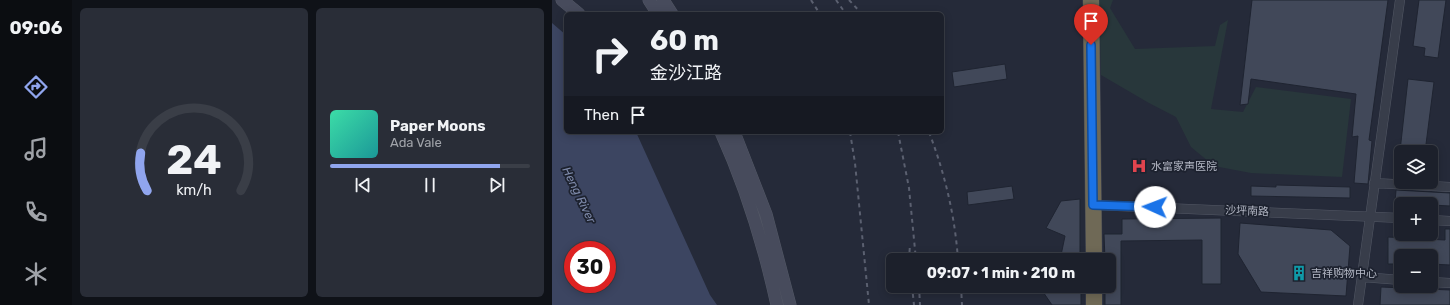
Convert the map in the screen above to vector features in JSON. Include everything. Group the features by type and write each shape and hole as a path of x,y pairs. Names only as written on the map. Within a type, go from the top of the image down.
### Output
{"highway":[{"path":"1091,0 1094,253"},
{"path":"1094,293 1094,305"}],"main road":[{"path":"562,0 576,12"},
{"path":"649,0 657,12"},
{"path":"663,0 671,12"},
{"path":"722,134 735,164 754,218 777,305"},
{"path":"735,134 766,214 790,305"}],"street":[{"path":"1358,305 1400,0"},
{"path":"1374,183 1450,187"},
{"name":"沙坪南路","path":"1093,205 1394,218"},
{"path":"1438,220 1450,221"},
{"path":"1362,277 1394,279"},
{"path":"1438,283 1450,284"}],"shaded area":[{"path":"1099,0 1113,0 1110,8 1135,49 1215,46 1220,25 1228,20 1211,109 1243,112 1256,87 1351,99 1342,177 1251,173 1214,166 1191,147 1176,117 1101,75"}],"water":[{"name":"Heng River","path":"552,23 564,33 564,134 637,134 710,295 717,305 552,305"}],"building":[{"path":"1252,0 1388,0 1369,140 1372,141 1368,184 1354,183 1358,136 1352,137 1356,94 1251,79 1248,104 1240,105"},
{"path":"1419,0 1446,0 1438,58 1424,56 1425,48 1413,46"},
{"path":"1005,64 1007,79 954,87 952,72"},
{"path":"1408,79 1434,82 1426,145 1401,145"},
{"path":"1276,185 1350,187 1350,198 1251,196 1251,186 1276,187"},
{"path":"1012,186 1014,199 968,205 967,192"},
{"path":"1396,190 1450,193 1450,206 1438,205 1438,197 1395,197"},
{"path":"1080,199 1080,253 1061,253 1065,236 1046,228 1061,201"},
{"path":"1221,218 1221,284 1202,284 1202,240 1121,241 1121,305 1105,305 1105,293 1116,293 1116,253 1105,253 1104,234 1122,234 1122,219"},
{"name":"吉祥购物中心","path":"1240,223 1331,230 1350,246 1346,296 1261,292 1238,254"},
{"path":"1445,229 1450,229 1450,265 1438,264 1438,249 1394,249 1394,264 1388,264 1388,237 1394,237 1394,241 1445,240"},
{"path":"1381,287 1394,288 1394,293 1438,293 1438,289 1450,290 1450,305 1380,305"},
{"path":"1044,293 1081,293 1081,305 1052,305"}],"railway":[{"path":"811,0 819,12"},
{"path":"836,0 845,12"},
{"path":"849,0 860,12"},
{"path":"850,134 855,163 869,305"},
{"path":"898,134 909,188 915,253"},
{"path":"930,134 940,164 952,211 958,253"},
{"path":"909,253 910,244"},
{"path":"913,293 914,305"},
{"path":"919,293 920,305"},
{"path":"961,293 962,305"}],"place":[{"name":"水富家声医院","path":"1139,166"},
{"name":"吉祥购物中心","path":"1299,273"}],"route":[{"path":"1091,45 1093,205 1155,207"}]}
